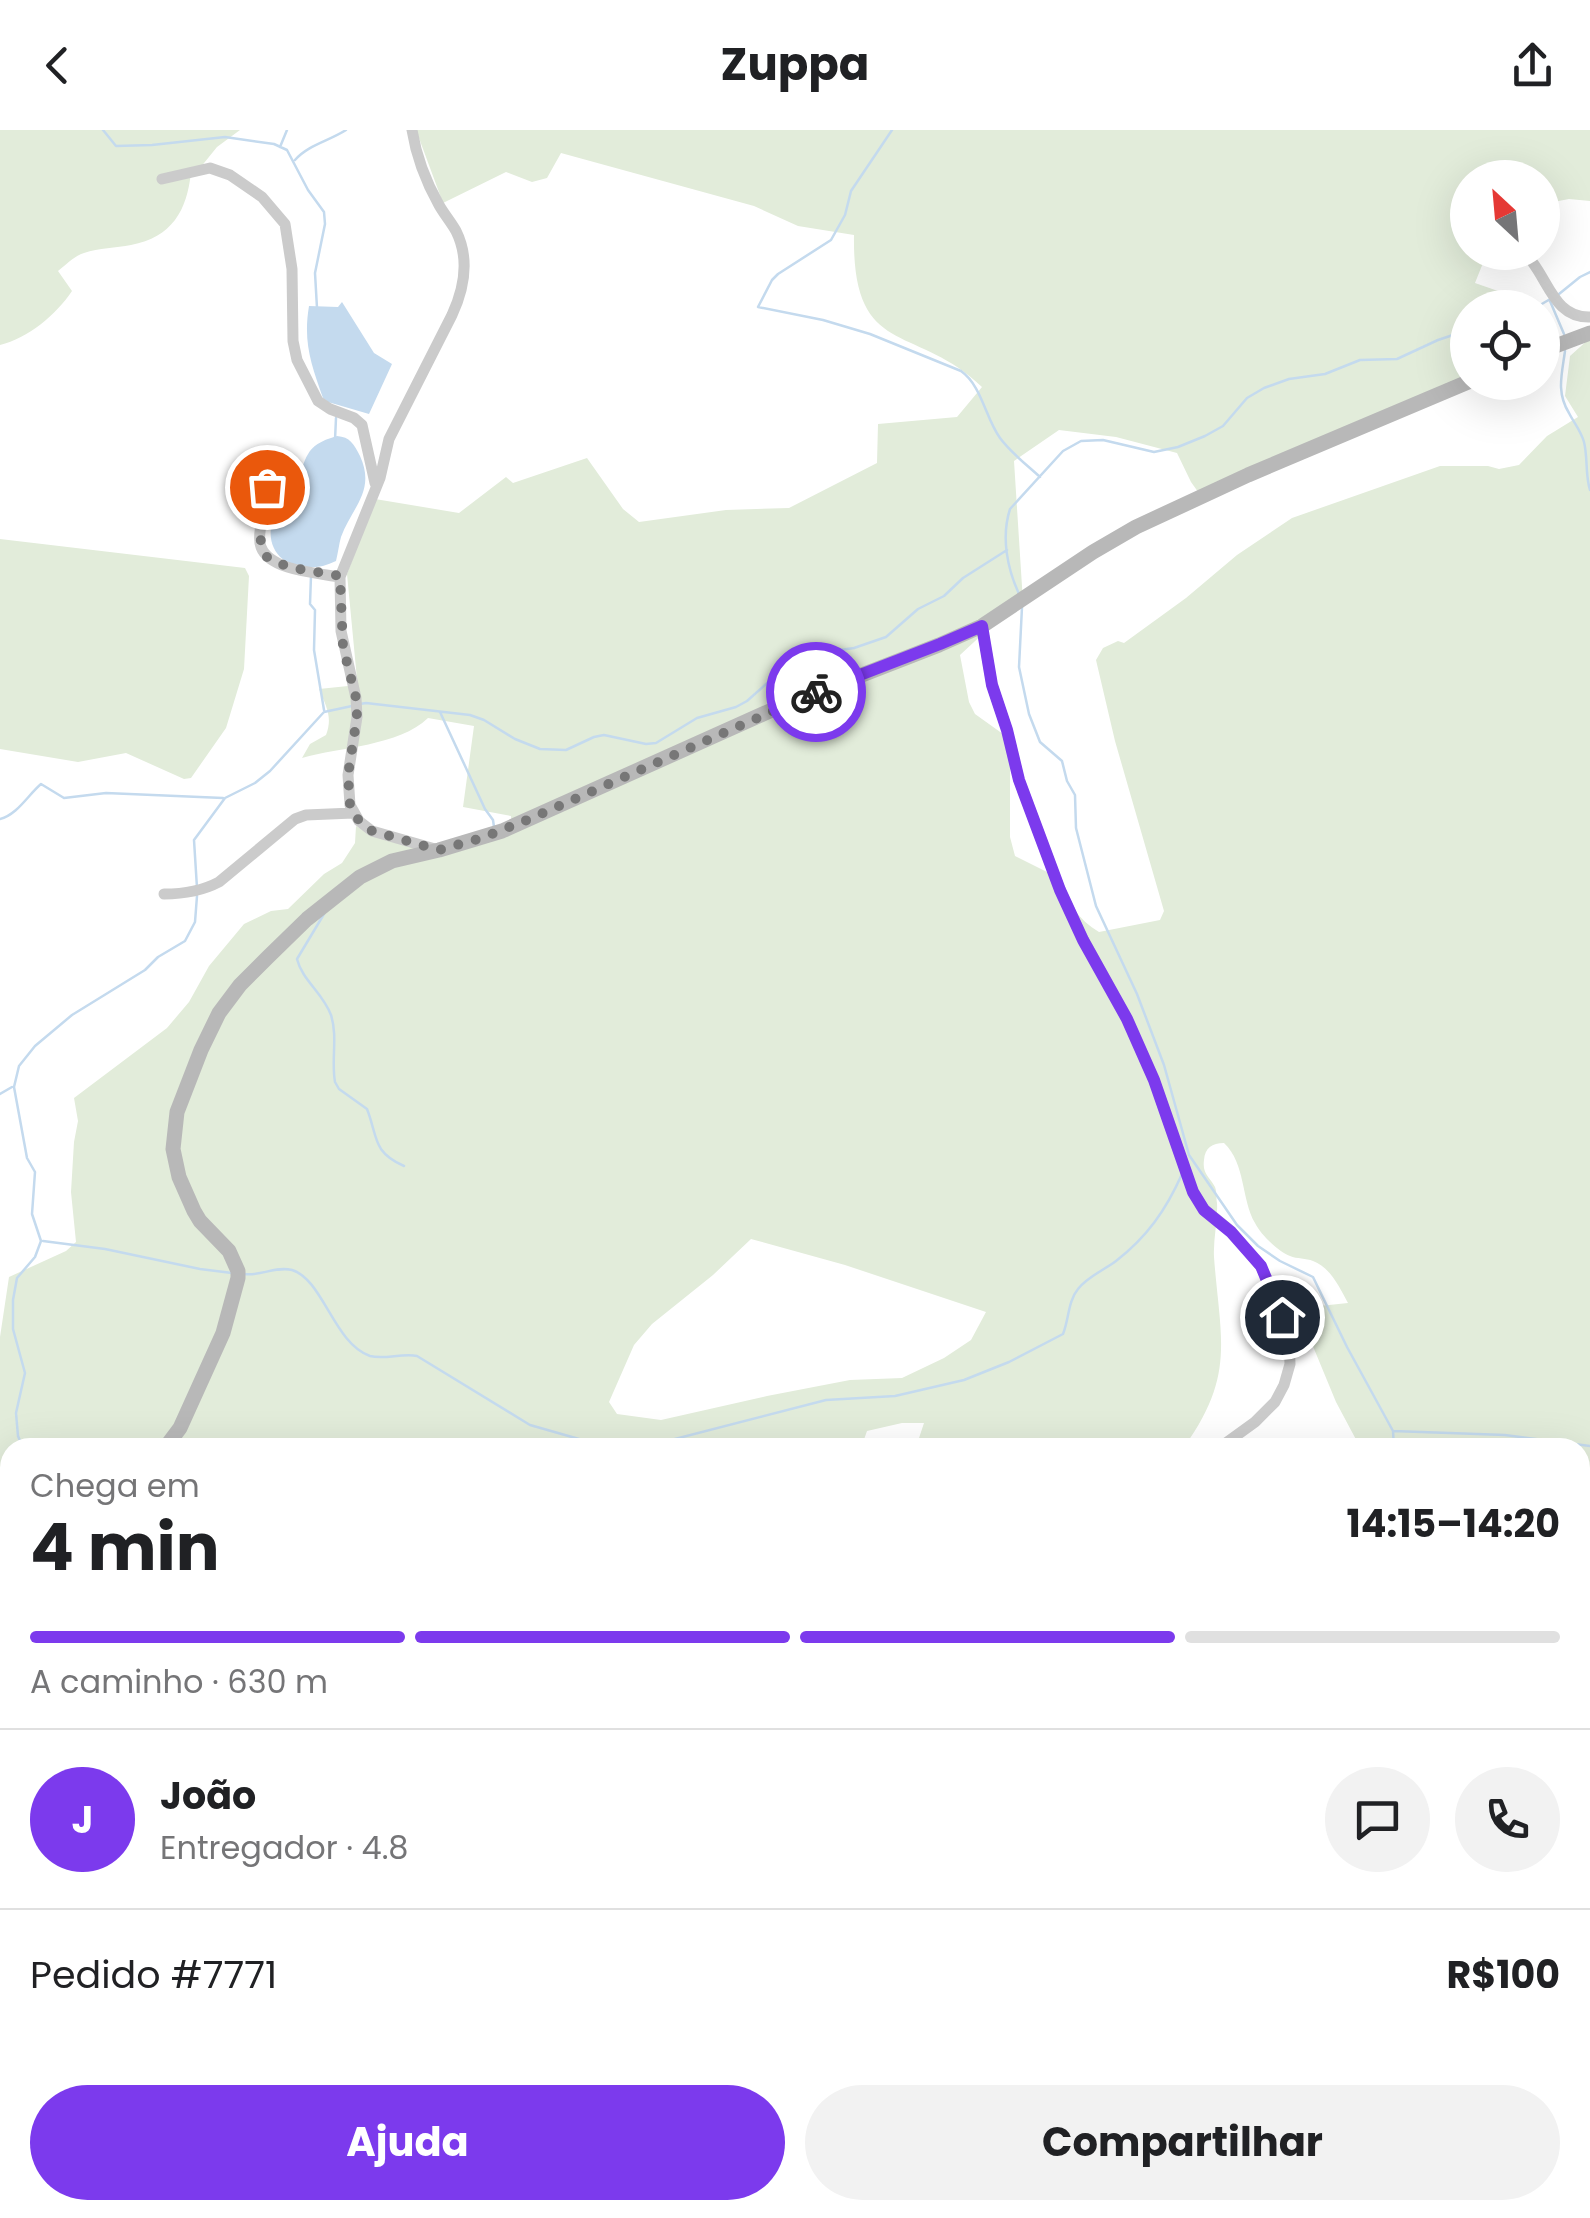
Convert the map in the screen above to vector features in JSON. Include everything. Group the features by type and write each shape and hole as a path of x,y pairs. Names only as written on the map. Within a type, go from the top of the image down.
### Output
{"main road":[{"path":"1560,344 1590,333"},
{"path":"172,1438 223,1333 238,1278 229,1251 200,1221 179,1177 174,1134 177,1112 201,1050 226,1001 307,919 360,876 383,864 502,831 772,710 982,626 1136,527 1450,390"}],"street":[{"path":"412,130 435,197 461,243 463,283 452,316 389,439 376,488 340,576 343,647 357,717 348,798 353,813 372,831 439,850"},
{"path":"162,179 210,168 230,174 262,197 285,224 292,268 296,360 318,401 362,425 376,488"},
{"path":"1538,270 1564,309 1576,317 1590,316"},
{"path":"274,470 263,500 260,540 264,552 288,567 340,576"},
{"path":"982,626 992,685 1019,780 1060,890 1154,1080 1193,1192 1204,1210 1231,1232 1261,1266 1278,1302 1289,1340 1290,1364 1284,1384 1275,1402 1232,1438"},
{"path":"164,894 208,888 220,882 295,819 353,813"}],"green space":[{"path":"0,130 240,130 191,172 186,199 167,229 145,241 73,258 58,271 72,291 65,300 31,331 0,345"},
{"path":"416,130 1590,130 1590,201 1560,201 1560,160 1450,160 1450,270 1480,270 1475,283 1495,290 1450,290 1450,388 1201,496 1177,453 1116,437 1059,430 1014,461 1023,602 960,655 975,714 1010,739 1010,837 1015,856 1061,879 1074,910 1099,932 1160,920 1164,911 1096,660 1103,648 1118,641 1124,643 1237,555 1292,518 1440,466 1499,469 1519,465 1547,436 1578,417 1565,396 1570,356 1590,338 1590,1438 1355,1438 1305,1327 1310,1307 1348,1303 1325,1268 1285,1254 1261,1233 1251,1214 1236,1161 1224,1143 1208,1149 1204,1165 1216,1193 1214,1257 1221,1355 1211,1398 1190,1438 919,1438 924,1423 902,1423 867,1431 865,1438 0,1438 0,1337 9,1277 66,1251 76,1242 71,1192 78,1121 74,1098 167,1028 189,1002 209,966 244,924 271,911 288,909 324,874 342,863 355,843 356,826 376,837 434,850 512,832 511,816 463,807 474,726 428,718 401,735 302,758 310,744 326,735 328,729 328,712 319,689 348,686 357,679 347,574 375,499 459,513 506,477 513,483 587,458 623,509 639,522 726,510 789,508 877,463 878,424 957,417 982,387 957,367 892,334 876,321 864,302 856,275 854,235 798,226 754,206 561,153 547,178 532,182 506,172 443,203","holes":["751,1239 845,1265 986,1312 971,1340 902,1378 850,1380 661,1420 617,1414 609,1402 634,1345 652,1324"]},
{"path":"0,539 245,568 249,576 244,669 226,728 191,778 184,779 126,753 78,762 0,749"}],"water":[{"path":"342,302 374,353 392,364 369,414 323,398 312,363 307,331 309,306 338,307"},
{"path":"337,436 351,442 360,456 364,489 341,537 336,561 310,568 298,566 287,562 273,545 273,518 308,454 318,444"}],"waterway":[{"path":"103,130 116,146 225,137 274,144 287,150 324,212 315,273 317,308"},
{"path":"280,147 287,130"},
{"path":"295,160 346,130"},
{"path":"892,130 851,191 845,215 831,240 778,274 758,307 870,334 961,371 974,385 1000,438 1040,477"},
{"path":"1560,293 1590,272"},
{"path":"1560,325 1564,334"},
{"path":"1020,596 1007,553 1010,509 1063,451 1081,441 1103,440 1154,452 1178,447 1223,426 1247,398 1264,388 1289,379 1325,374 1360,360 1397,359 1450,336"},
{"path":"1565,351 1562,398 1584,442 1590,490"},
{"path":"335,440 336,418"},
{"path":"360,704 470,715 540,749 566,750 604,735 656,743 697,718 747,701 793,660 886,637 918,609 944,596 963,578 1007,550"},
{"path":"311,576 314,650 324,710"},
{"path":"1022,607 1019,667 1029,714 1040,742 1062,761 1075,795 1076,828 1096,906 1137,994 1164,1065 1189,1155 1237,1225 1258,1246 1313,1277 1393,1438"},
{"path":"197,888 194,840 225,798 270,771 324,712 352,706"},
{"path":"440,712 494,827"},
{"path":"0,819 17,809 41,784 64,798 106,793 223,798"},
{"path":"19,1438 16,1413 25,1373 13,1329 13,1300 17,1278 35,1257 41,1241 32,1214 35,1172 27,1158 14,1087 19,1066 35,1046 72,1015 185,941 195,922 197,896"},
{"path":"324,914 297,959 331,1015 335,1082 367,1109 381,1149 404,1166"},
{"path":"0,1094 12,1087"},
{"path":"679,1438 826,1400 895,1396 964,1380 1063,1334 1078,1289 1127,1252 1146,1232 1182,1174"},
{"path":"43,1241 232,1273"},
{"path":"245,1274 292,1270 312,1286 358,1349 375,1357 417,1356 530,1425 576,1438"},
{"path":"1393,1431 1528,1438"}],"way so far":[{"path":"267,487 260,540 267,557 288,567 340,576 341,631 357,717 348,798 359,821 380,834 439,850 482,838 816,692"}],"route":[{"path":"816,692 982,626 992,685 1019,780 1060,890 1154,1080 1193,1192 1204,1210 1231,1232 1261,1266 1282,1317"}]}
